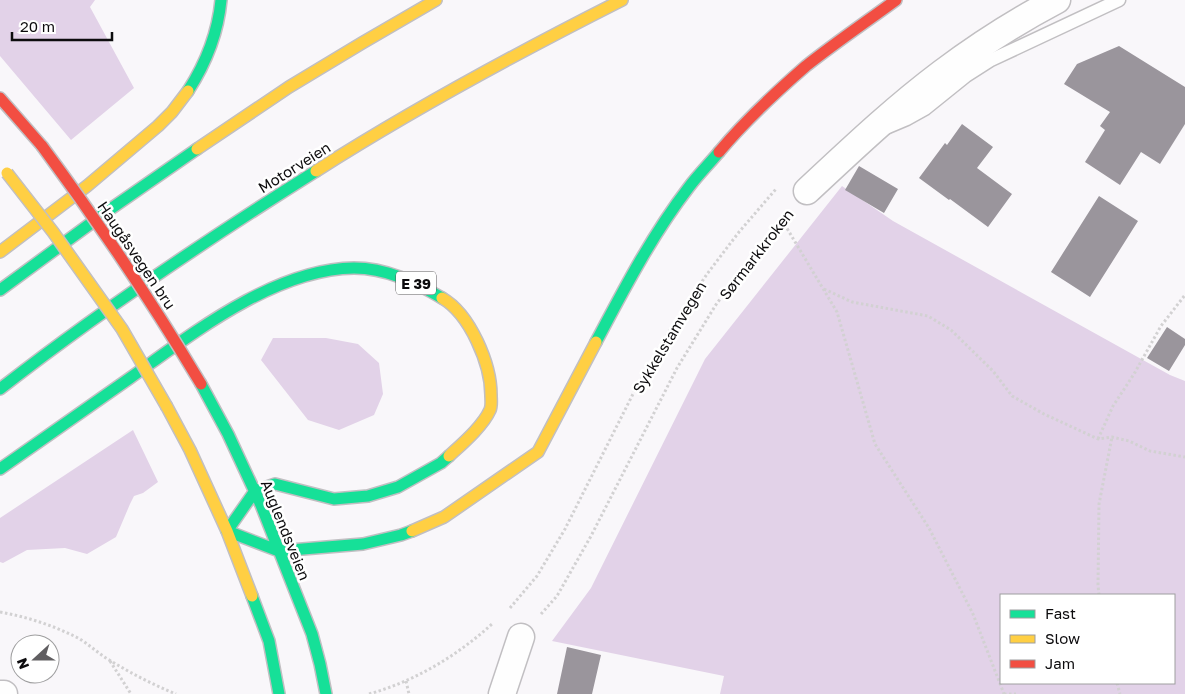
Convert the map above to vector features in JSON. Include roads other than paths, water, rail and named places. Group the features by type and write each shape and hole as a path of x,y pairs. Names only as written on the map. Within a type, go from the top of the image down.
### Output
{"main road":[{"path":"0,252 64,205 107,170 175,109 201,70 213,42 221,0"},
{"path":"0,290 117,204 288,88 436,0"},
{"name":"Motorveien","path":"0,389 38,359 166,267 334,159 433,100 538,42 622,0"},
{"path":"227,531 279,551 363,544 401,535 444,517 538,452 629,280 657,233 689,187 730,138 807,66 850,32 896,0"},
{"name":"Haugåsvegen bru","path":"0,98 42,146 88,208 156,309 201,384"},
{"path":"4,169 53,232 122,329 190,450 227,531 269,641 279,694"},
{"name":"E 39","path":"0,469 222,314 255,296 283,284 332,270 355,268 380,271 402,277 428,289 446,300 459,313 472,331 488,369 491,409 476,430 441,463 398,487 368,496 334,499 274,484 255,492"},
{"name":"Auglendsveien","path":"201,384 228,434 255,492 279,551 312,634 326,694"},
{"path":"227,531 255,492"}],"street":[{"path":"806,191 854,147 942,73 994,37 1057,0"},
{"path":"502,694 521,637"}],"lane":[{"path":"854,147 886,128 925,109 966,76 991,60 1119,0"}]}
